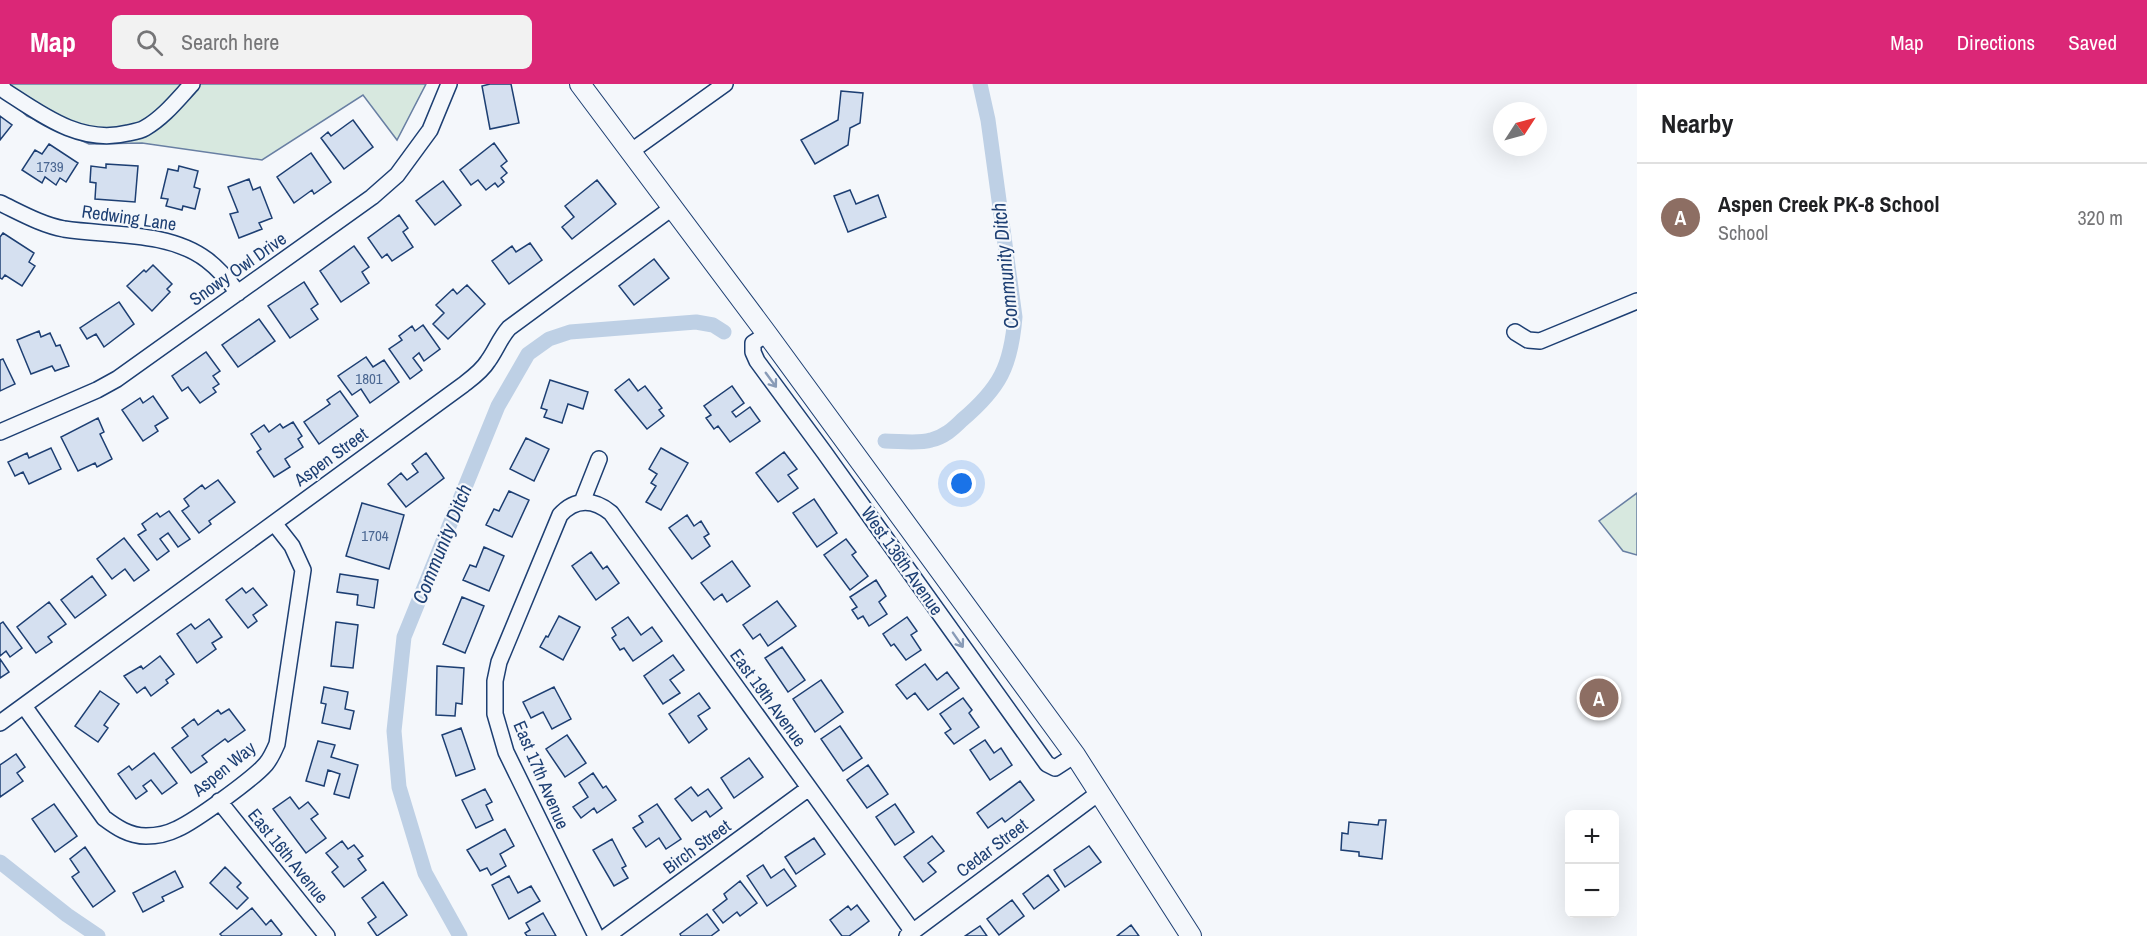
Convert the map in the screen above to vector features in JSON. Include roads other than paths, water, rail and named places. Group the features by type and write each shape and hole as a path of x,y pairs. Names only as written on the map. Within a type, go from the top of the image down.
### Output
{"main road":[{"name":"West 136th Avenue","path":"580,84 767,334 1075,755 1191,936"}],"street":[{"path":"0,84 5,91 50,120 92,136 120,135 143,129 162,116 192,84"},
{"name":"Snowy Owl Drive","path":"0,432 107,385 372,197 397,175 433,132 449,84"},
{"path":"630,152 725,84"},
{"name":"Redwing Lane","path":"0,203 38,221 62,228 151,238 185,247 209,261 238,293"},
{"name":"Aspen Street","path":"0,723 463,385 481,371 509,328 672,208"},
{"path":"1515,332 1528,340 1540,341 1637,301"},
{"name":"West 136th Avenue","path":"767,334 753,343 753,352 757,361 1047,764 1055,768 1075,755"},
{"path":"582,502 599,459"},
{"name":"East 19th Avenue","path":"582,502 593,502 611,513 809,788 910,934"},
{"name":"East 17th Avenue","path":"582,502 566,509 560,515 500,662 494,699 499,731 506,752 596,936"},
{"name":"Aspen Way","path":"24,706 104,818 122,830 145,836 164,834 179,828 219,801 259,771 270,758 277,744 303,570 291,546 274,523"},
{"name":"Birch Street","path":"607,936 809,788"},
{"name":"Cedar Street","path":"910,934 1100,792"},
{"name":"East 16th Avenue","path":"219,801 327,936"}],"waterway":[{"name":"Community Ditch","path":"885,441 926,441 936,439 948,432 986,397 1001,375 1010,349 1015,317 988,120 980,84"},
{"name":"Community Ditch","path":"460,936 425,873 399,787 394,731 404,637 498,406 528,354 549,339 570,332 696,322 713,325 724,332"},
{"name":"Community Ditch","path":"0,862 67,915 98,936"}],"place":[{"name":"Aspen Creek PK-8 School","path":"1599,698"}]}
